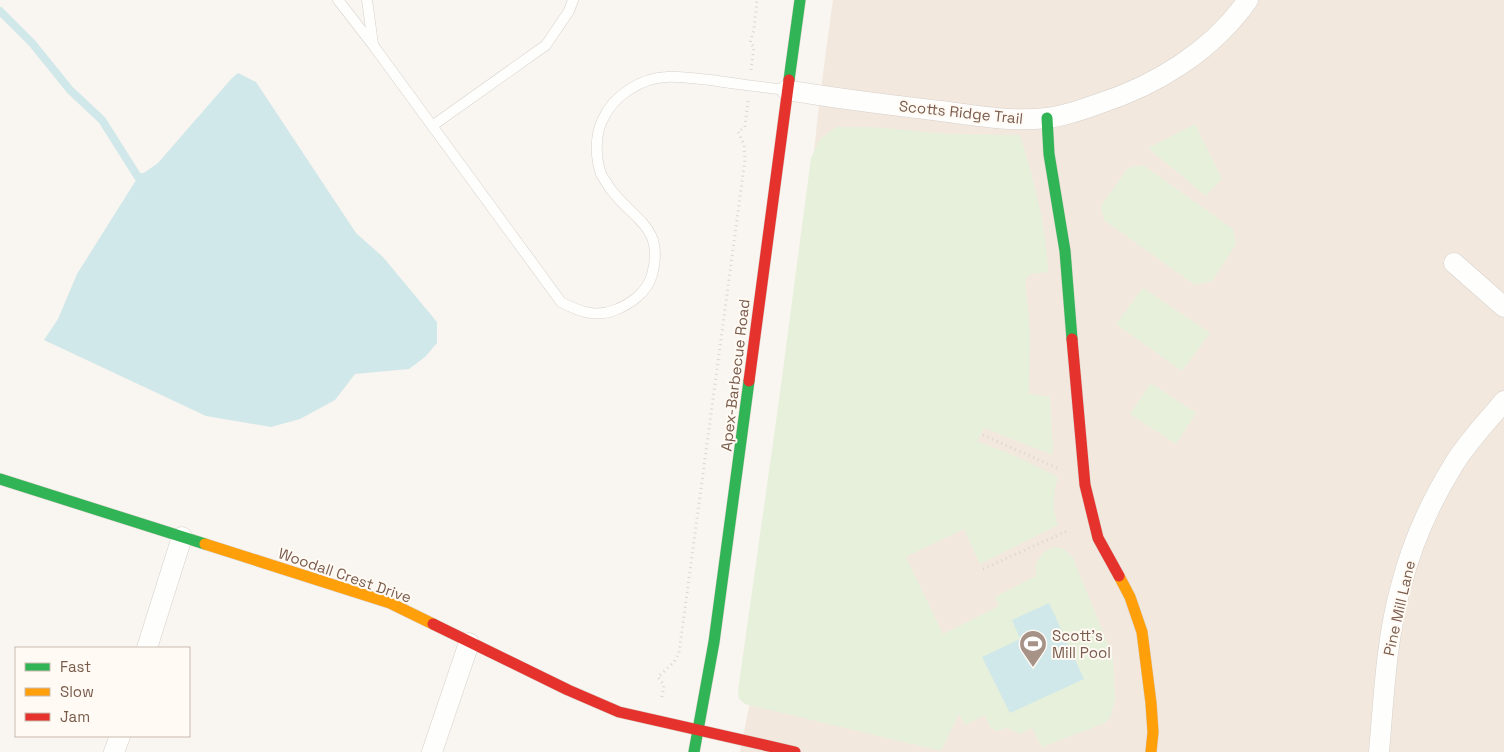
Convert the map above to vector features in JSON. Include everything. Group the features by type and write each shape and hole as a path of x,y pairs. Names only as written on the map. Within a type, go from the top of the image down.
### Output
{"street":[{"name":"Apex-Barbecue Road","path":"694,752 722,589 800,0"},
{"name":"Scotts Ridge Trail","path":"787,90 820,96 997,118 1047,118 1073,113 1124,96 1154,81 1201,50 1236,17 1248,0"},
{"path":"1047,118 1049,154 1065,251 1084,485 1098,538 1130,597 1142,632 1151,703 1153,732 1151,752"},
{"path":"1454,263 1504,307"},
{"name":"Pine Mill Lane","path":"1379,752 1386,664 1392,624 1400,586 1414,544 1431,505 1455,462 1504,401"},
{"name":"Woodall Crest Drive","path":"0,479 390,603 469,643 605,707 632,716 699,730"},
{"path":"147,647 182,536"},
{"path":"432,752 469,643"},
{"path":"699,730 796,752"},
{"path":"114,752 120,737"}],"lane":[{"path":"338,0 373,44 561,302 580,312 596,314 613,311 632,302 650,282 656,248 647,226 615,194 602,175 597,141 600,125 607,109 628,90 646,81 665,77 684,77 787,90"},
{"path":"367,0 373,44"},
{"path":"432,126 546,45 569,11 573,0"}],"path":[{"path":"754,47 750,43 754,29 757,0"},
{"path":"664,685 658,677 674,662 679,653 745,160 744,144 738,132 745,127"},
{"path":"982,435 1064,472"},
{"path":"983,569 1067,531"}],"shaded area":[{"path":"833,0 1504,0 1504,752 740,752 759,657 820,96"}],"green space":[{"path":"1195,124 1222,179 1206,196 1148,148"},
{"path":"836,127 872,127 949,134 1020,135 1030,169 1045,237 1048,272 1030,274 1025,280 1030,332 1029,394 1050,397 1053,455 984,428 977,441 1013,455 1058,477 1054,501 1058,525 980,564 964,529 906,557 943,634 999,606 995,597 1036,576 1036,563 1043,553 1053,547 1064,549 1073,558 1113,657 1115,699 1111,716 1105,723 1042,747 1032,728 1020,734 1007,728 996,731 990,727 985,715 965,725 959,714 941,751 745,704 739,699 738,691 811,158 820,139"},
{"path":"1143,165 1233,229 1236,244 1212,281 1195,285 1104,220 1101,206 1128,168"},
{"path":"1143,288 1210,333 1182,371 1116,324"},
{"path":"1151,383 1196,413 1176,444 1130,414"}],"water":[{"path":"238,73 256,82 356,233 383,257 437,322 437,343 425,357 409,369 355,374 335,400 300,419 271,427 206,416 44,340 58,319 77,274 138,177 158,163"},
{"name":"Scott's Mill Pool","path":"1049,603 1084,679 1010,713 982,657 1020,639 1012,620"}],"waterway":[{"path":"0,11 32,43 70,90 102,120 138,177 146,177"}],"traffic: fast":[{"path":"789,80 800,0"},
{"path":"1047,118 1049,154 1065,251 1072,339"},
{"path":"694,752 714,642 749,381"},
{"path":"0,479 205,544"}],"traffic: slow":[{"path":"205,544 390,603 433,624"},
{"path":"1119,576 1130,597 1142,632 1151,703 1153,732 1151,752"}],"traffic: jam":[{"path":"749,381 789,80"},
{"path":"1072,339 1085,485 1098,538 1119,576"},
{"path":"433,624 568,690 619,712 795,752"}],"place":[{"name":"Scott's Mill Pool","path":"1033,668"}]}
